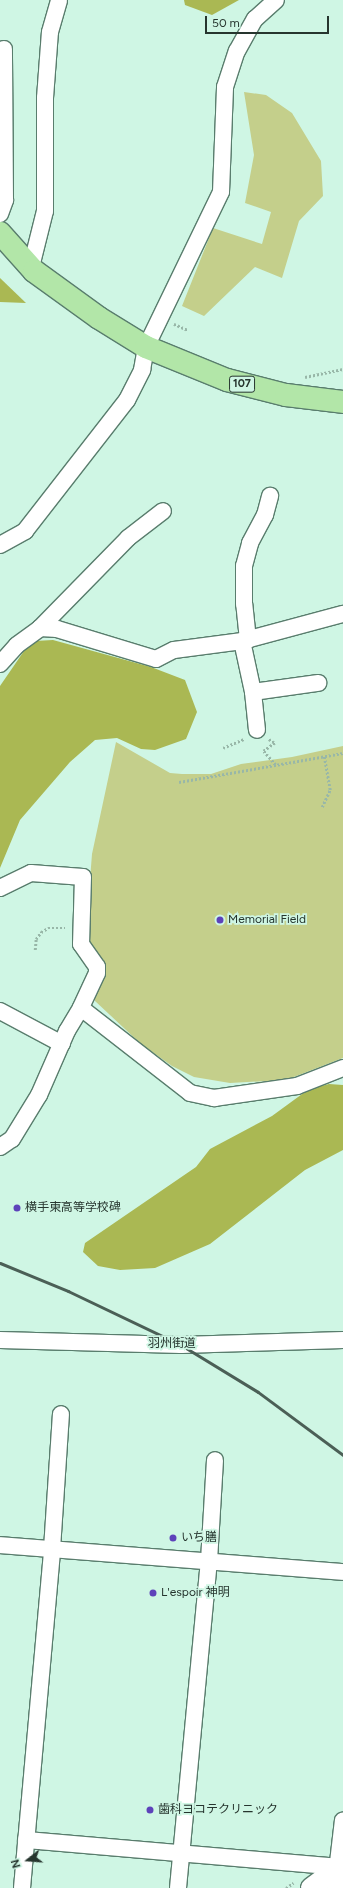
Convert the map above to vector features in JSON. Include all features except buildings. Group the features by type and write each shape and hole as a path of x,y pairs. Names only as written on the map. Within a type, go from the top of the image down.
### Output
{"highway":[{"name":"107","path":"0,233 31,267 99,318 146,347 227,380 286,395 343,402"}],"street":[{"path":"31,267 45,211 45,98 50,32 59,0"},
{"path":"0,545 25,531 127,400 142,370 146,347 221,192 225,87 237,51 255,19 276,0"},
{"path":"0,214 5,200 4,49"},
{"path":"257,730 245,640 244,566 250,543 265,515 270,496"},
{"path":"0,664 17,645 40,628 128,538 163,511"},
{"path":"40,628 57,629 156,659 174,650 245,640 343,614"},
{"path":"253,692 318,683"},
{"path":"0,888 31,873 83,877 81,944 97,967 97,973 39,1095 12,1139 0,1147"},
{"path":"81,1008 190,1093 214,1098 297,1086 343,1068"},
{"path":"0,1011 62,1044"},
{"name":"羽州街道","path":"0,1340 181,1345 343,1340"},
{"path":"22,1888 52,1549 61,1414"},
{"path":"178,1888 180,1852 209,1561 215,1460"},
{"path":"0,1544 343,1572"},
{"path":"335,1888 341,1865 343,1820"},
{"path":"26,1840 341,1865"},
{"path":"311,1888 341,1865"}],"path":[{"path":"223,748 253,735 257,730 275,743 264,751 276,765"},
{"path":"179,782 209,778 242,769 276,765 343,753"},
{"path":"322,807 330,790 324,757"},
{"path":"35,950 36,939 48,928 81,928"}],"green space":[{"path":"184,0 239,0 212,15 185,5"},
{"path":"244,92 266,95 292,113 321,161 323,196 299,221 282,278 255,267 204,316 182,306 213,228 262,244 271,212 245,203 254,155"},
{"path":"0,278 26,303 0,302"},
{"path":"53,640 151,667 185,680 197,712 186,739 155,750 141,749 117,738 95,740 70,762 20,820 0,868 0,686 24,651 35,641"},
{"name":"Memorial Field","path":"116,742 170,773 182,774 211,774 241,764 292,757 343,746 343,1058 286,1080 230,1083 194,1077 172,1066 141,1044 95,1001 93,995 104,979 99,960 85,943 92,854"},
{"path":"329,1084 343,1085 343,1150 305,1170 210,1244 155,1268 120,1270 98,1266 83,1252 85,1243 196,1167 210,1149 272,1116 309,1089"}],"railway":[{"path":"0,1263 68,1291 181,1345 258,1392 343,1455"}],"place":[{"name":"Memorial Field","path":"220,920"},
{"name":"横手東高等学校碑","path":"17,1208"},
{"name":"いち膳","path":"173,1538"},
{"name":"L'espoir 神明","path":"153,1593"},
{"name":"歯科ヨコテクリニック","path":"150,1810"}]}
